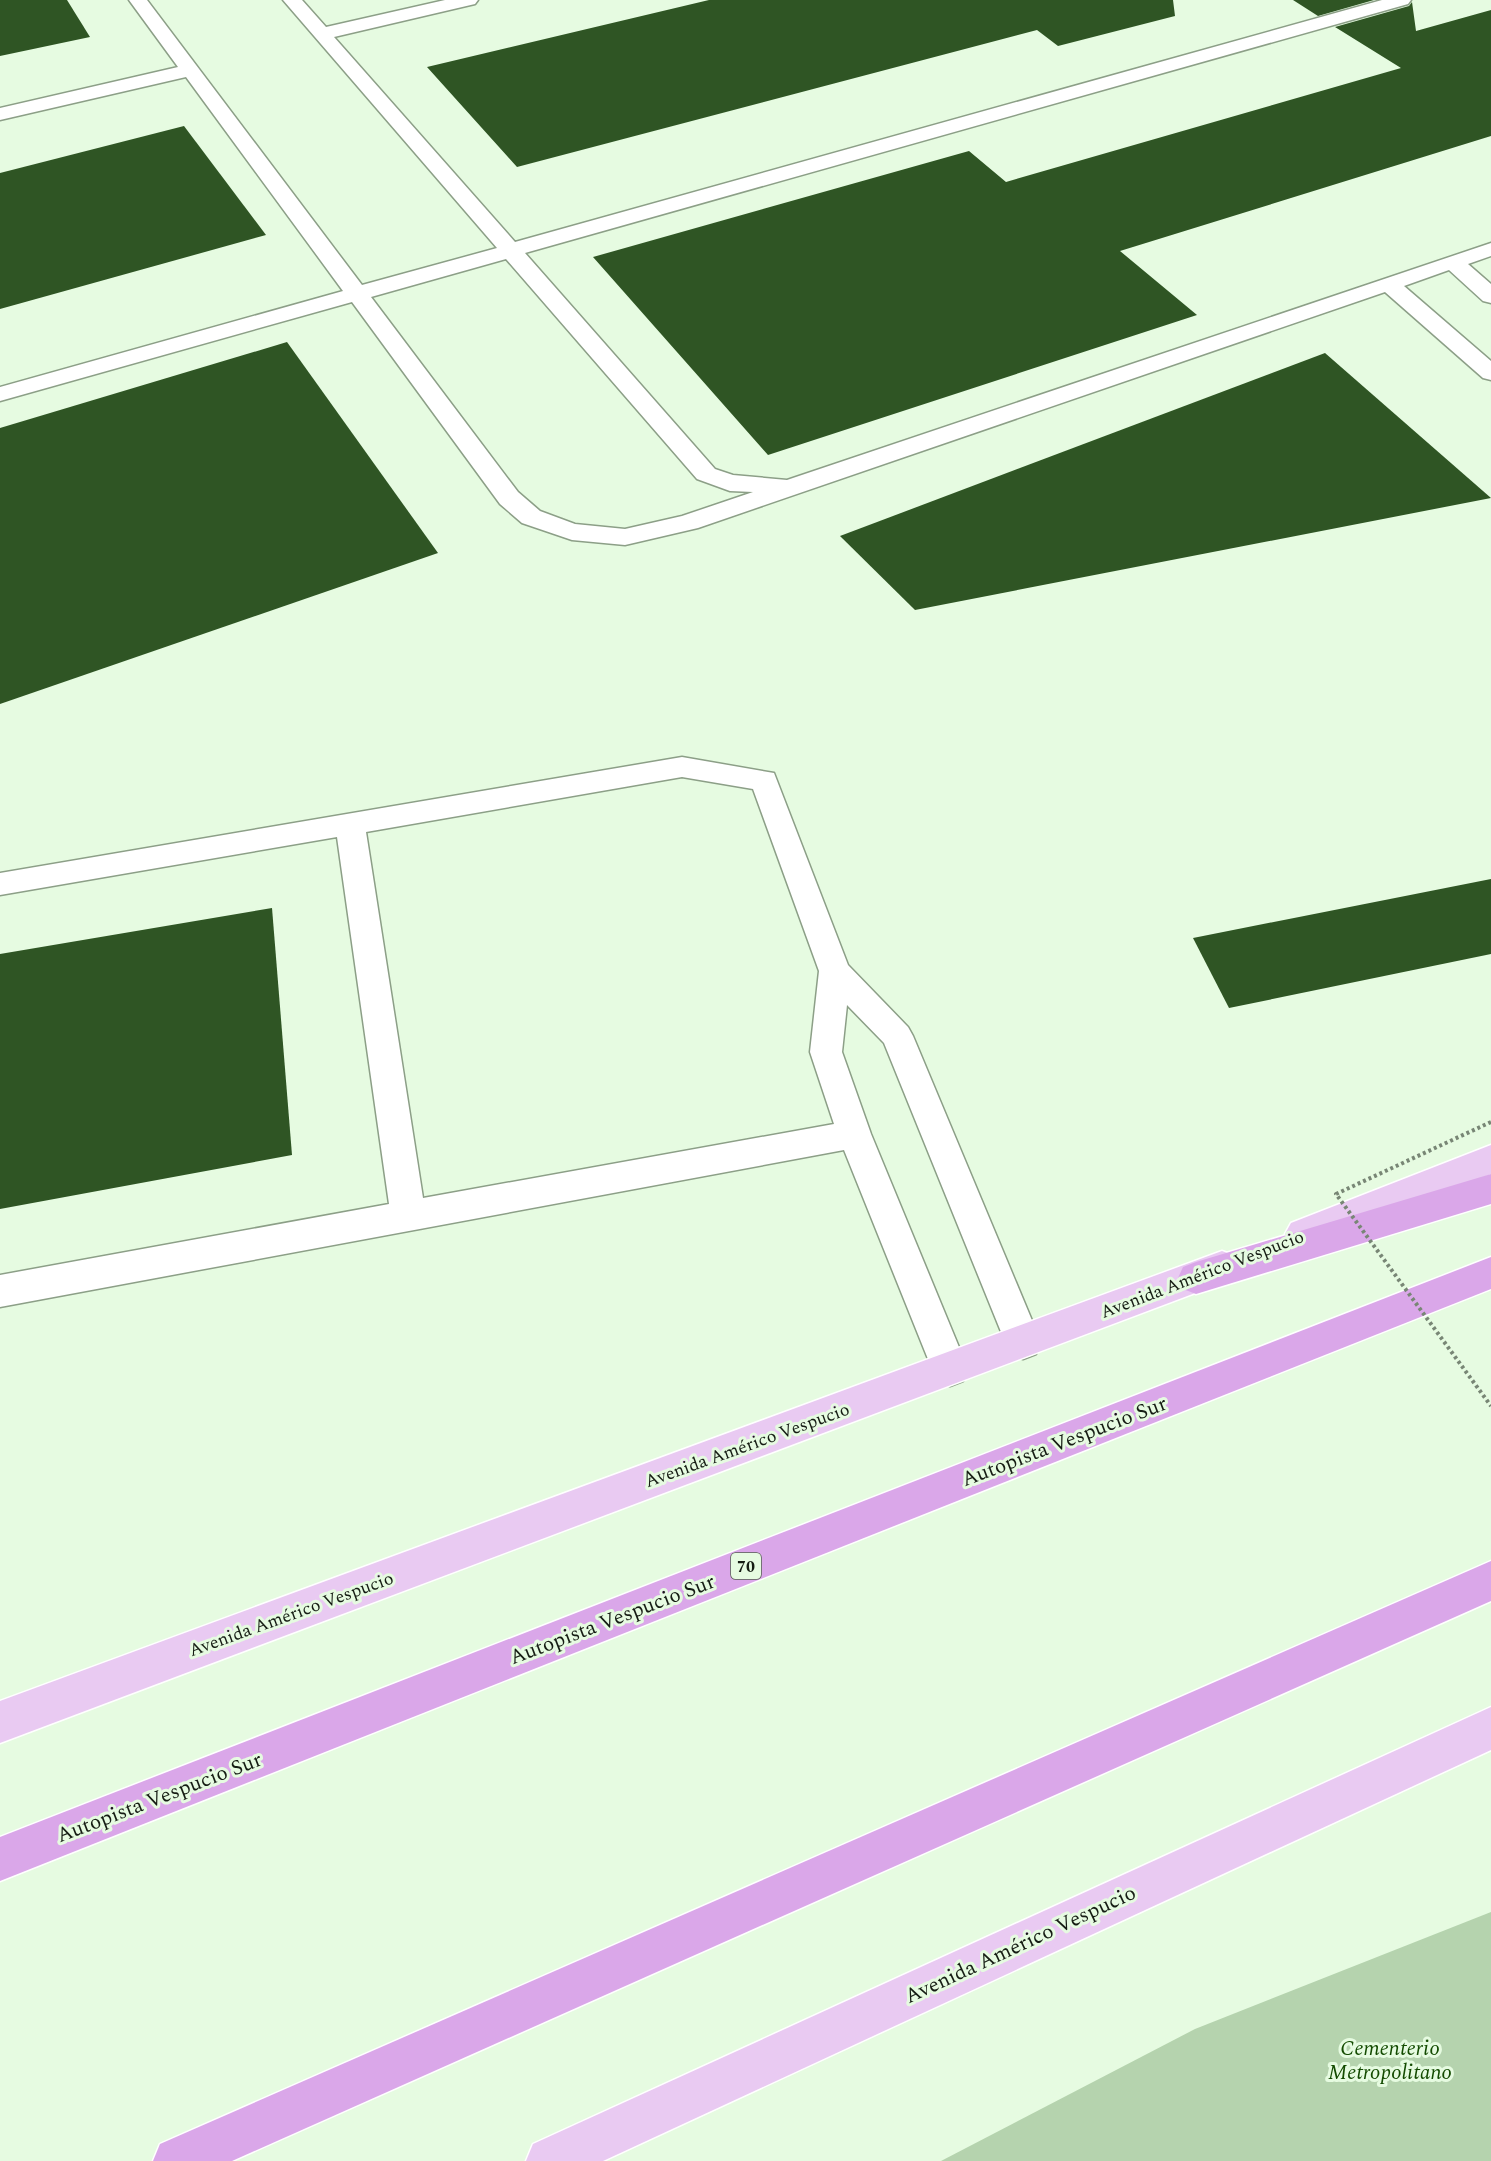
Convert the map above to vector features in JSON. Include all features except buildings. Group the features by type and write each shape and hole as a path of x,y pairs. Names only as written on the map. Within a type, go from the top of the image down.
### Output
{"highway":[{"path":"1196,1278 1491,1189"},
{"name":"Autopista Vespucio Sur","path":"0,1859 1491,1273"},
{"path":"177,2161 1491,1581"}],"main road":[{"name":"Avenida Américo Vespucio","path":"0,1722 1196,1278 1491,1159"},
{"name":"Avenida Américo Vespucio","path":"550,2161 1491,1728"}],"lane":[{"path":"138,0 509,498 531,517 572,532 625,537 689,522 1491,249"},
{"path":"292,0 705,474 730,483 798,485"},
{"path":"322,34 469,0"},
{"path":"0,394 1402,0"},
{"path":"0,114 192,70"},
{"path":"1453,261 1491,296"},
{"path":"1389,284 1491,373"},
{"path":"0,884 682,767 764,780 835,971 897,1036 1023,1342"},
{"path":"351,823 408,1216"},
{"path":"835,971 826,1052 854,1134 950,1370"},
{"path":"0,1291 854,1134"}],"path":[{"path":"1491,1122 1336,1194 1491,1406"}],"green space":[{"name":"Cementerio Metropolitano","path":"1491,1912 1491,2161 941,2161 1195,2029"}]}
